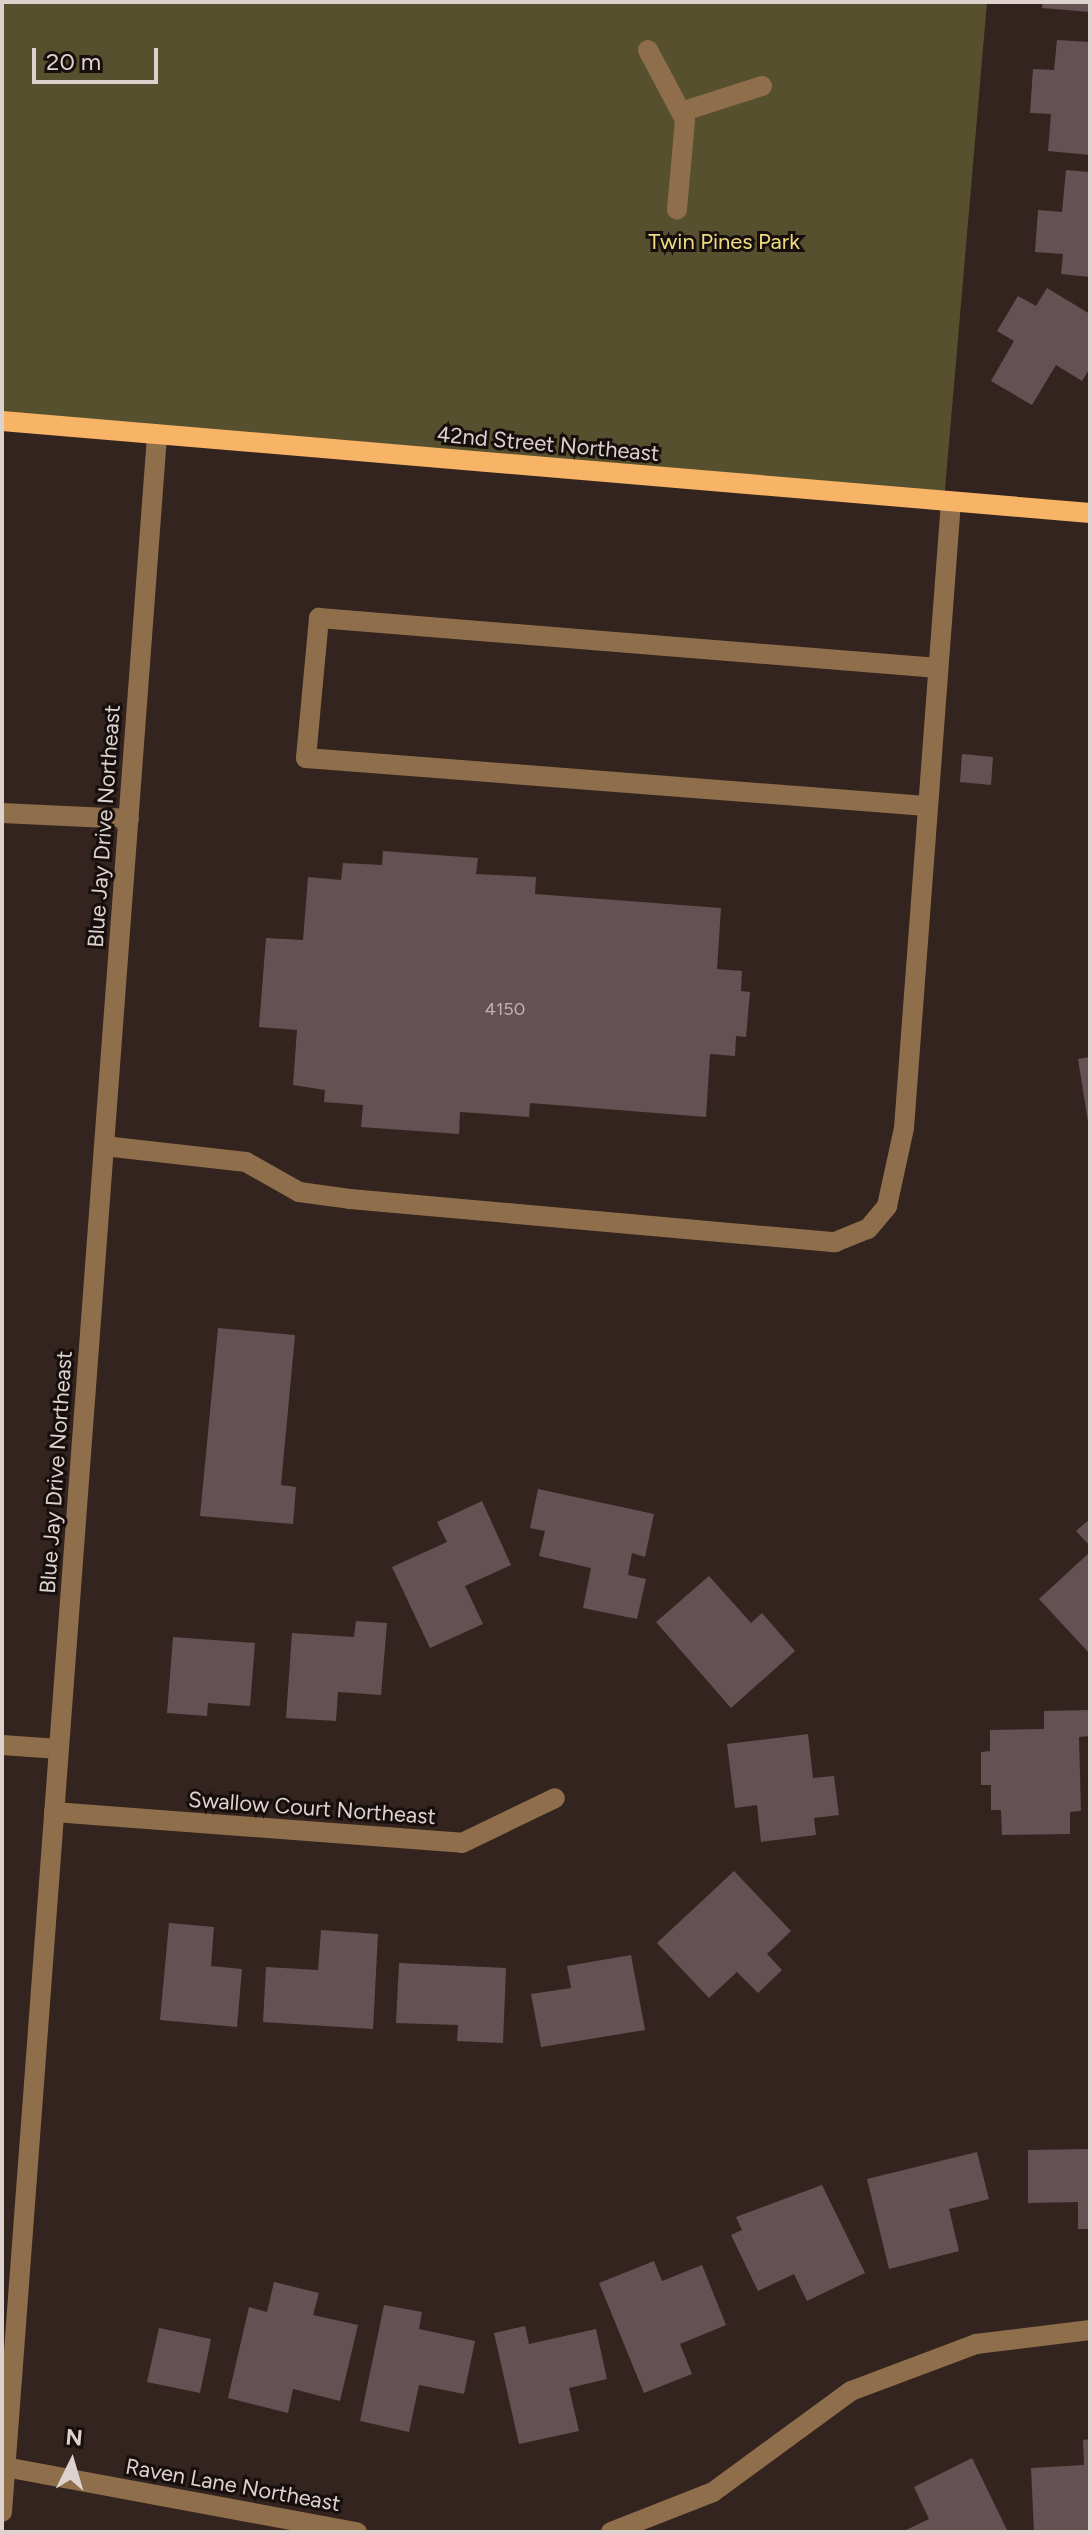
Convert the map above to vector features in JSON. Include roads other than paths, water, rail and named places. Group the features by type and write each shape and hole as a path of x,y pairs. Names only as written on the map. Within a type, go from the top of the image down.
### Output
{"main road":[{"name":"42nd Street Northeast","path":"2,421 1090,513"}],"street":[{"path":"648,50 684,111 677,210"},
{"path":"684,111 762,86"},
{"name":"Blue Jay Drive Northeast","path":"2,2512 157,435"},
{"path":"104,1146 246,1162 299,1192 350,1199 835,1242 868,1229 887,1206 898,1169 951,502"},
{"path":"926,806 306,758 319,618 938,668"},
{"path":"2,813 129,819"},
{"path":"2,1745 59,1749"},
{"name":"Swallow Court Northeast","path":"54,1812 462,1843 555,1798"},
{"path":"611,2532 713,2492 851,2391 976,2344 1090,2330"},
{"name":"Raven Lane Northeast","path":"5,2467 357,2532"}],"park label":[{"name":"Twin Pines Park","path":"724,242"}]}
